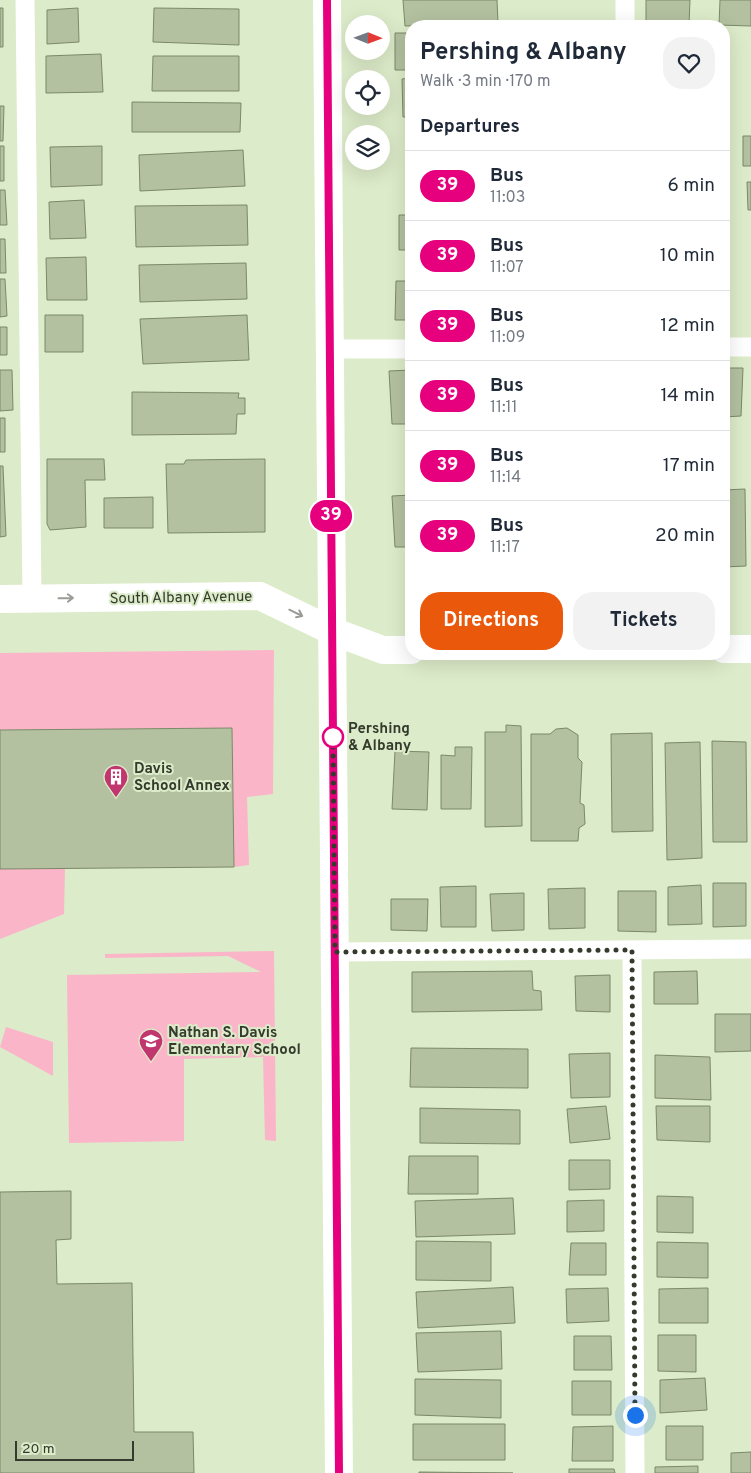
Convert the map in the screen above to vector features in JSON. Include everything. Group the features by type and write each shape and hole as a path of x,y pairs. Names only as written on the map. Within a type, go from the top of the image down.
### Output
{"street":[{"path":"327,0 339,1473"},
{"name":"South Albany Avenue","path":"0,599 260,596 332,631 383,650 405,650"},
{"path":"730,649 751,649"}],"lane":[{"path":"26,0 32,598"},
{"path":"625,0 625,20"},
{"path":"730,347 751,347"},
{"path":"330,349 405,349"},
{"path":"335,952 751,949"},
{"path":"632,950 635,1473"}],"shaded area":[{"path":"274,650 273,794 247,797 249,865 234,867 232,728 0,730 0,653"},
{"path":"0,869 65,869 64,914 0,939"},
{"path":"274,951 276,1141 265,1140 263,1057 184,1059 184,1141 69,1143 67,975 261,972 228,956 105,958 105,954"},
{"path":"6,1027 53,1042 53,1076 0,1047"}],"building":[{"path":"403,0 497,0 498,20 405,20 405,26"},
{"path":"646,0 690,0 689,20 646,20"},
{"path":"720,0 751,0 751,26 730,25 730,20 719,20"},
{"path":"0,8 3,8 3,47 0,47"},
{"path":"78,8 79,42 47,44 47,10"},
{"path":"154,8 239,9 239,45 153,42"},
{"path":"395,33 405,33 405,70 395,70"},
{"path":"101,54 103,92 46,93 46,56"},
{"path":"153,56 239,56 239,91 152,91"},
{"path":"402,79 405,79 405,117 403,117"},
{"path":"132,102 241,103 240,132 132,132"},
{"path":"0,106 4,106 3,141 0,141"},
{"path":"743,136 751,136 751,166 743,166"},
{"path":"0,146 4,146 4,181 0,181"},
{"path":"102,146 102,185 51,187 50,147"},
{"path":"243,150 245,186 140,191 139,155"},
{"path":"747,182 751,182 751,210 748,210"},
{"path":"0,190 5,190 7,225 0,225"},
{"path":"84,200 86,238 50,239 49,202"},
{"path":"247,205 248,245 136,247 135,206"},
{"path":"399,215 405,215 405,250 399,250"},
{"path":"0,239 5,239 6,273 0,273"},
{"path":"86,257 87,300 47,300 46,258"},
{"path":"246,263 247,299 140,302 139,265"},
{"path":"0,279 5,279 7,316 0,317"},
{"path":"396,281 405,281 405,320 395,320"},
{"path":"45,315 83,315 83,352 45,352"},
{"path":"247,315 249,360 143,364 140,319"},
{"path":"0,327 7,327 7,355 0,355"},
{"path":"730,368 743,368 741,416 730,417"},
{"path":"0,370 12,370 13,410 0,411"},
{"path":"405,370 405,424 392,424 389,371"},
{"path":"132,392 239,393 238,398 245,398 245,414 237,414 236,434 132,435"},
{"path":"0,418 5,418 5,452 0,452"},
{"path":"47,459 104,459 105,480 85,480 86,527 50,530 47,524"},
{"path":"265,459 265,532 168,533 166,464 184,464 186,460"},
{"path":"0,466 3,466 6,536 0,537"},
{"path":"745,489 746,566 730,567 730,490"},
{"path":"405,495 405,547 395,547 392,496"},
{"path":"153,497 153,528 104,528 104,498"},
{"path":"506,725 521,726 522,826 485,827 485,732 506,732"},
{"name":"Davis School Annex","path":"232,728 234,867 0,869 0,730"},
{"path":"567,728 578,735 578,758 582,762 580,803 584,805 585,824 579,828 578,841 531,841 531,734 550,734 556,729"},
{"path":"652,733 653,831 612,832 611,734"},
{"path":"712,741 746,742 747,842 713,842"},
{"path":"700,742 702,858 667,860 665,743"},
{"path":"455,747 472,747 471,809 441,809 441,755 455,756"},
{"path":"395,751 429,752 427,810 392,809"},
{"path":"713,883 746,883 746,926 713,927"},
{"path":"701,885 702,924 668,925 668,887"},
{"path":"476,886 476,927 441,927 440,887"},
{"path":"585,888 585,928 549,929 548,889"},
{"path":"618,891 656,891 656,932 618,931"},
{"path":"524,893 524,930 492,931 490,894"},
{"path":"391,899 428,899 427,931 391,930"},
{"path":"532,971 533,990 541,991 542,1010 412,1012 412,972"},
{"path":"697,971 698,1004 654,1004 654,972"},
{"path":"610,975 610,1012 576,1011 575,976"},
{"path":"715,1014 751,1014 751,1051 715,1052"},
{"path":"411,1048 528,1049 528,1088 410,1087"},
{"path":"610,1053 610,1097 571,1098 569,1054"},
{"path":"655,1055 710,1057 711,1100 655,1098"},
{"path":"606,1106 610,1139 570,1143 567,1109"},
{"path":"656,1106 710,1106 710,1142 657,1140"},
{"path":"420,1108 520,1110 520,1144 420,1143"},
{"path":"409,1156 478,1156 478,1194 408,1194"},
{"path":"569,1160 610,1160 610,1189 569,1190"},
{"path":"71,1191 71,1239 56,1240 57,1284 132,1283 134,1432 193,1432 194,1473 0,1473 0,1192"},
{"path":"657,1196 693,1197 693,1233 657,1232"},
{"path":"513,1198 515,1234 416,1237 415,1201"},
{"path":"604,1200 604,1231 567,1232 567,1201"},
{"path":"416,1241 491,1242 491,1281 416,1280"},
{"path":"657,1242 708,1243 708,1278 657,1277"},
{"path":"571,1243 606,1243 606,1275 569,1275"},
{"path":"513,1287 515,1323 418,1328 416,1292"},
{"path":"608,1288 609,1321 567,1323 566,1289"},
{"path":"708,1288 708,1323 659,1323 659,1289"},
{"path":"501,1331 502,1369 418,1372 416,1333"},
{"path":"658,1335 696,1335 696,1372 658,1371"},
{"path":"574,1336 611,1336 612,1370 574,1370"},
{"path":"705,1378 707,1410 660,1413 660,1380"},
{"path":"415,1379 501,1380 501,1418 415,1415"},
{"path":"572,1381 611,1381 611,1415 572,1415"},
{"path":"413,1424 505,1424 505,1460 413,1460"},
{"path":"613,1426 613,1461 572,1461 573,1427"},
{"path":"666,1426 703,1426 703,1460 666,1460"},
{"path":"751,1452 751,1473 731,1473 731,1453"},
{"path":"698,1466 698,1473 655,1473 655,1467"},
{"path":"569,1469 614,1469 615,1473 569,1473"},
{"path":"419,1472 513,1473 419,1473"}],"bus line":[{"name":"39","path":"327,0 339,1473"}],"place":[{"name":"Pershing & Albany","path":"333,737"},
{"name":"Davis School Annex","path":"116,798"},
{"name":"Nathan S. Davis Elementary School","path":"151,1062"}],"route":[{"path":"333,737 333,733 335,952 632,950 635,1415"}]}
